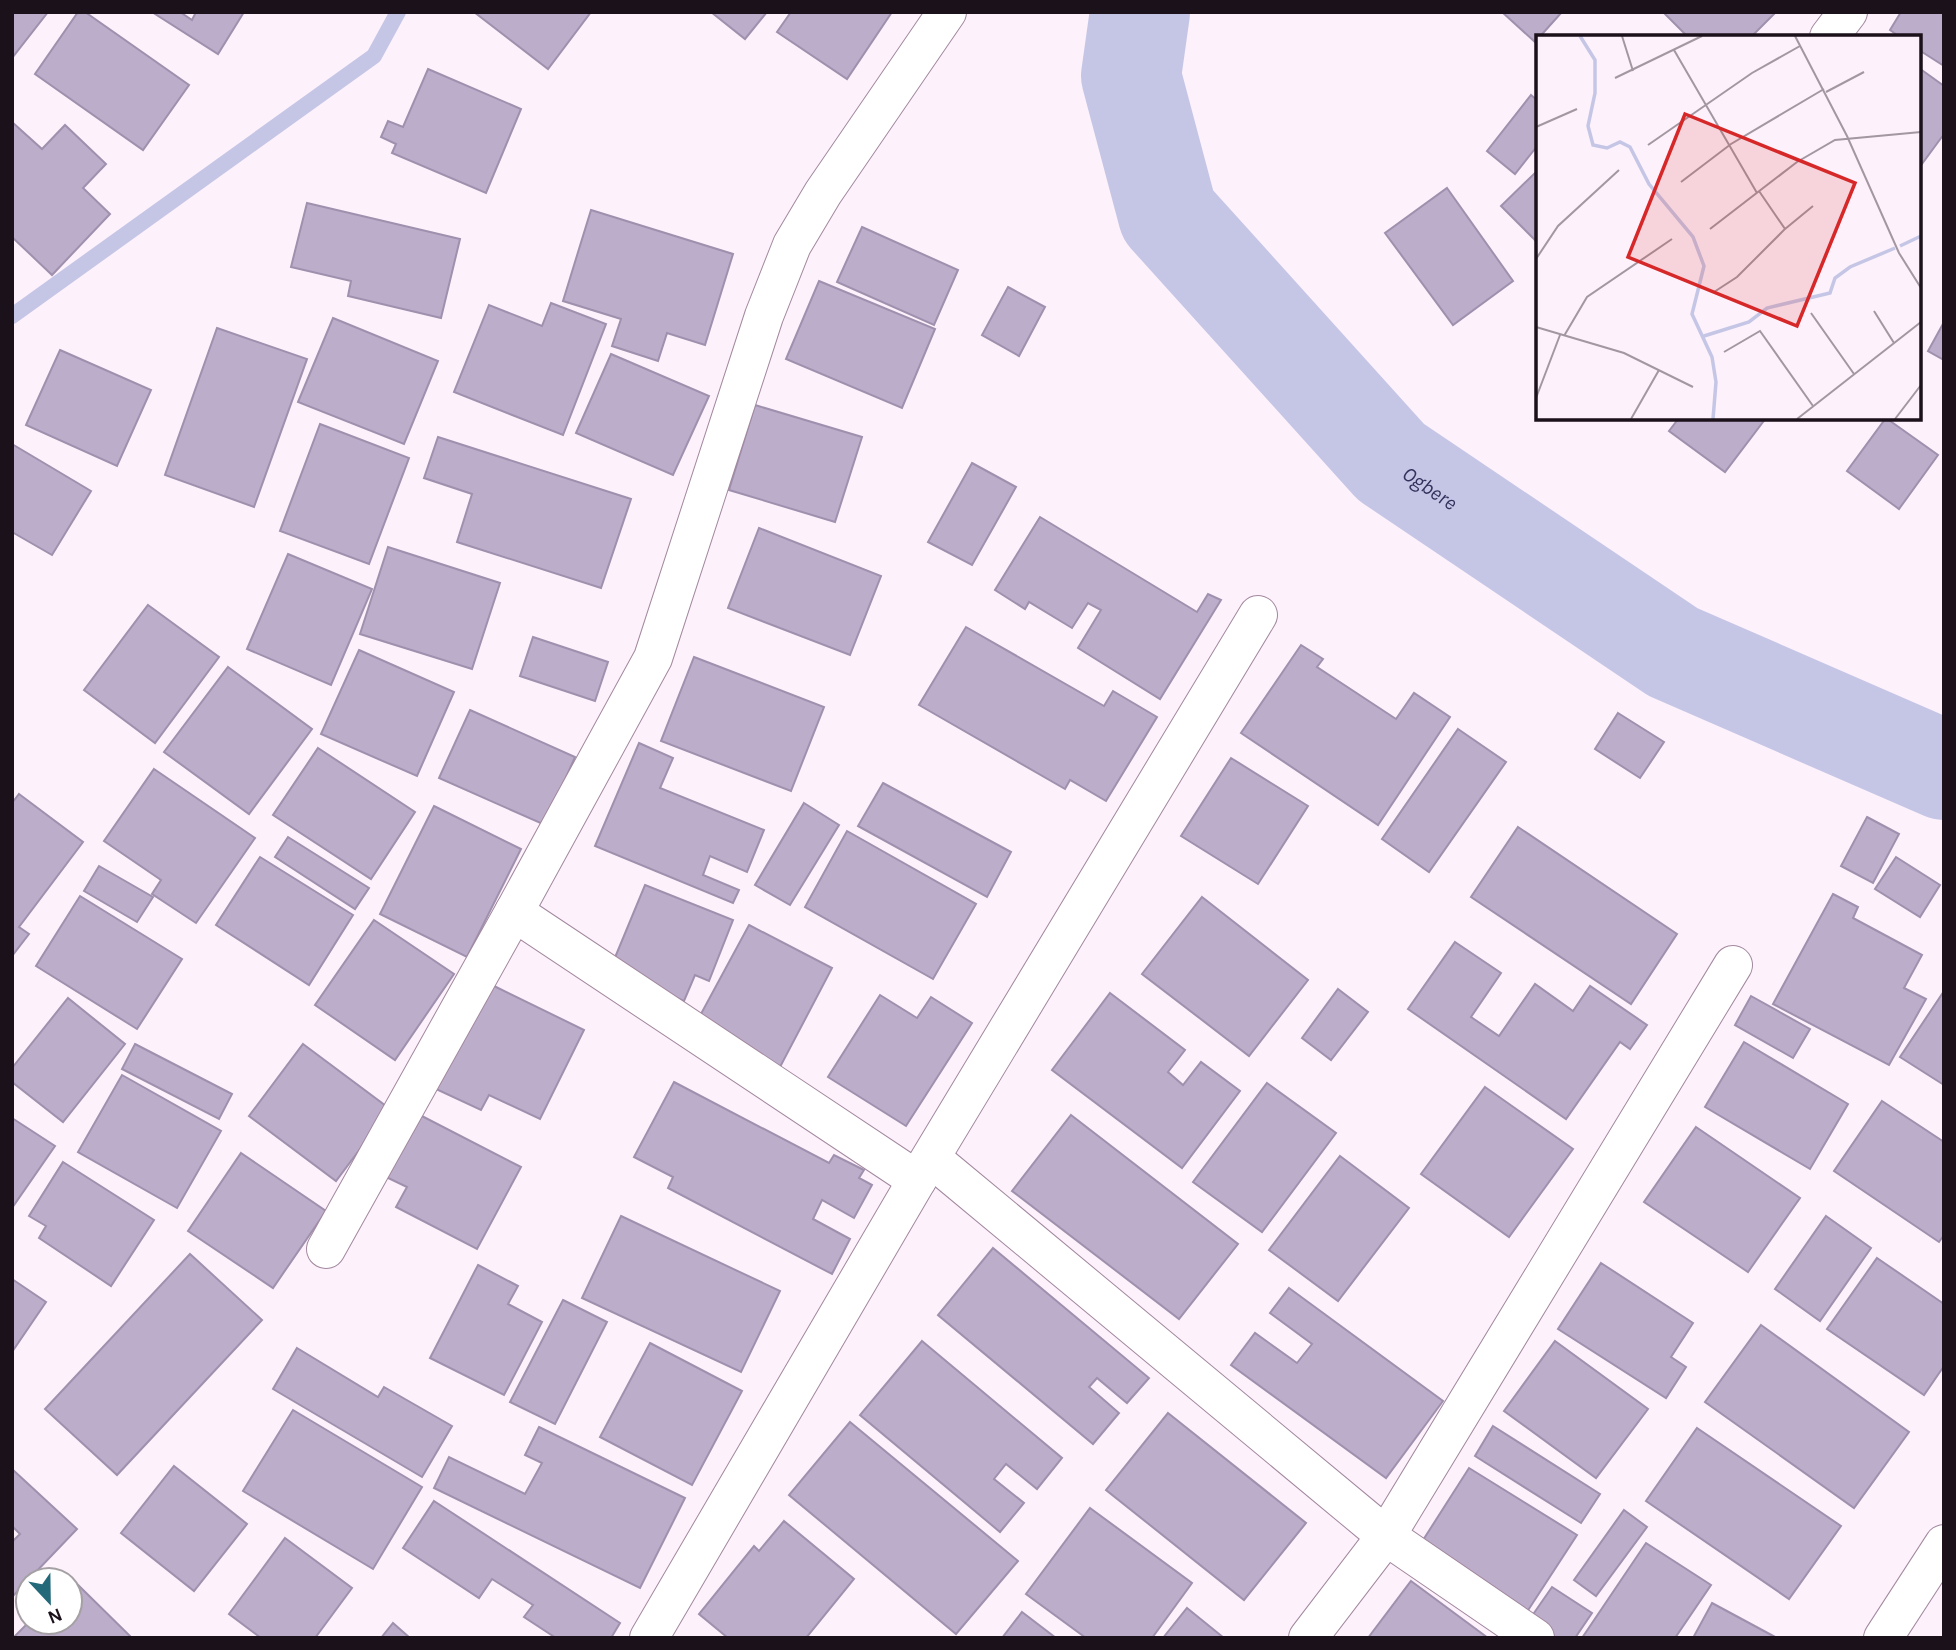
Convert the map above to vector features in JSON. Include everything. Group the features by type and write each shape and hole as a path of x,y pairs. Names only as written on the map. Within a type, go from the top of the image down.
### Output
{"street":[{"path":"326,1249 653,658 764,316 792,245 823,193 947,12"},
{"path":"1831,35 1848,12"},
{"path":"649,1638 924,1169 1258,615"},
{"path":"514,912 924,1169 1386,1536 1535,1638"},
{"path":"1308,1638 1386,1536 1733,965"},
{"path":"1883,1638 1944,1544"}],"building":[{"path":"12,12 48,12 12,58"},
{"path":"78,12 85,12 189,85 143,150 35,74"},
{"path":"152,12 180,12 192,20 196,12 244,12 218,54"},
{"path":"474,12 591,12 548,69"},
{"path":"711,12 767,12 745,39"},
{"path":"791,12 892,12 847,79 777,32"},
{"path":"1502,12 1562,12 1541,35 1536,35 1535,42"},
{"path":"1663,12 1776,12 1753,35 1686,35"},
{"path":"1901,12 1944,12 1944,66 1921,51 1921,35 1897,35 1890,30"},
{"path":"428,69 521,109 486,193 392,153 396,144 381,137 388,121 403,127"},
{"path":"1921,69 1944,86 1944,134 1921,165"},
{"path":"1531,95 1536,99 1536,148 1515,174 1487,151"},
{"path":"12,122 42,149 65,125 106,164 83,188 110,214 52,275 12,237"},
{"path":"1536,172 1536,241 1501,206"},
{"path":"1447,188 1513,281 1453,325 1385,233"},
{"path":"307,203 460,239 441,318 348,296 351,281 291,267"},
{"path":"591,210 733,254 705,345 667,333 658,361 612,346 621,319 563,301"},
{"path":"862,227 958,270 934,325 837,282"},
{"path":"819,281 935,329 902,408 786,359"},
{"path":"1008,287 1045,307 1019,356 982,335"},
{"path":"551,303 606,324 563,435 454,392 489,305 542,326"},
{"path":"333,318 438,361 404,444 298,402"},
{"path":"1944,322 1944,360 1928,351"},
{"path":"217,328 307,359 254,507 165,475"},
{"path":"60,350 151,390 117,466 26,425"},
{"path":"611,354 709,396 673,475 576,433"},
{"path":"755,405 862,437 835,522 729,490"},
{"path":"1677,420 1764,420 1725,472 1669,431"},
{"path":"1885,420 1889,420 1938,455 1899,509 1847,471"},
{"path":"320,424 409,458 369,564 280,531"},
{"path":"438,437 631,499 601,588 457,542 472,494 424,478"},
{"path":"12,444 91,491 52,555 12,532"},
{"path":"972,463 1016,487 972,565 928,542"},
{"path":"1040,517 1197,612 1208,594 1221,600 1160,699 1078,648 1101,610 1088,603 1072,628 1029,602 1025,609 995,590"},
{"path":"759,528 881,576 850,655 728,608"},
{"path":"388,547 500,583 472,669 360,634"},
{"path":"288,554 372,589 331,685 247,649"},
{"path":"148,605 219,657 155,743 84,690"},
{"path":"966,627 1104,706 1113,691 1157,717 1106,801 1070,780 1065,789 919,705"},
{"path":"533,637 608,662 595,701 520,676"},
{"path":"1301,645 1323,659 1317,667 1396,719 1414,693 1450,717 1378,825 1241,733"},
{"path":"359,650 454,692 417,776 321,734"},
{"path":"694,657 824,707 791,791 661,741"},
{"path":"228,667 312,729 249,814 164,752"},
{"path":"470,710 575,757 545,825 439,778"},
{"path":"1618,713 1664,742 1640,778 1595,749"},
{"path":"1458,729 1506,762 1429,872 1382,839"},
{"path":"639,743 673,758 660,788 764,830 747,872 710,856 703,875 739,890 733,903 595,846"},
{"path":"318,748 415,812 371,879 273,815"},
{"path":"1231,758 1308,806 1258,884 1181,836"},
{"path":"154,769 255,838 196,923 152,894 161,880 104,841"},
{"path":"883,783 1011,852 987,897 858,826"},
{"path":"19,794 83,842 19,927 29,934 12,956 12,803"},
{"path":"804,803 839,825 790,905 755,885"},
{"path":"434,806 521,849 467,957 380,914"},
{"path":"1867,817 1899,834 1873,883 1841,866"},
{"path":"1518,827 1677,934 1631,1004 1471,897"},
{"path":"847,831 976,904 933,979 805,907"},
{"path":"288,837 369,888 355,909 275,857"},
{"path":"260,857 353,915 309,985 216,925"},
{"path":"1896,857 1940,885 1920,917 1875,889"},
{"path":"99,866 153,897 137,922 84,891"},
{"path":"645,885 733,920 709,981 695,975 684,1001 609,972"},
{"path":"1833,894 1858,907 1853,918 1922,955 1904,988 1926,999 1889,1065 1773,1004"},
{"path":"80,896 182,959 137,1029 36,966"},
{"path":"1202,897 1308,980 1249,1056 1142,974"},
{"path":"374,920 454,974 395,1060 315,1005"},
{"path":"749,925 832,968 779,1069 695,1025"},
{"path":"1455,942 1501,973 1471,1017 1499,1036 1535,984 1573,1011 1590,986 1647,1025 1630,1049 1620,1042 1566,1119 1408,1009"},
{"path":"488,983 584,1030 540,1119 489,1095 481,1110 436,1089"},
{"path":"1338,989 1368,1012 1331,1060 1302,1038"},
{"path":"1944,991 1944,1085 1900,1057"},
{"path":"1110,993 1185,1050 1168,1072 1183,1085 1201,1062 1240,1091 1182,1168 1052,1070"},
{"path":"880,995 917,1018 931,997 972,1023 906,1126 828,1077"},
{"path":"1751,996 1810,1029 1793,1058 1735,1025"},
{"path":"68,998 125,1044 63,1122 12,1082 12,1068"},
{"path":"1744,1042 1848,1104 1810,1169 1705,1107"},
{"path":"135,1044 232,1094 219,1119 122,1069"},
{"path":"303,1044 390,1109 336,1181 249,1116"},
{"path":"122,1075 221,1131 177,1208 78,1152"},
{"path":"674,1082 829,1163 834,1155 864,1170 859,1178 872,1185 854,1218 822,1200 813,1219 850,1239 832,1274 668,1188 673,1177 634,1157"},
{"path":"1267,1083 1336,1133 1262,1232 1193,1182"},
{"path":"1485,1087 1573,1149 1509,1237 1421,1174"},
{"path":"1882,1101 1944,1142 1944,1235 1939,1242 1834,1171"},
{"path":"416,1113 521,1167 477,1249 396,1207 407,1187 384,1176"},
{"path":"1071,1115 1238,1244 1179,1319 1012,1191"},
{"path":"12,1118 55,1146 12,1208"},
{"path":"1696,1127 1800,1198 1748,1272 1644,1202"},
{"path":"241,1153 326,1211 273,1288 188,1231"},
{"path":"1340,1156 1409,1208 1338,1301 1269,1250"},
{"path":"63,1162 154,1220 111,1286 39,1238 46,1226 29,1216"},
{"path":"621,1216 780,1291 741,1372 582,1298"},
{"path":"1826,1216 1871,1248 1820,1321 1775,1289"},
{"path":"993,1248 1149,1378 1127,1403 1097,1378 1089,1387 1119,1413 1093,1444 938,1315"},
{"path":"190,1254 262,1320 117,1475 45,1409"},
{"path":"1877,1258 1944,1304 1944,1366 1924,1395 1827,1329"},
{"path":"1601,1263 1693,1323 1671,1357 1686,1367 1666,1398 1558,1329"},
{"path":"478,1265 518,1286 508,1304 542,1322 504,1395 430,1358"},
{"path":"12,1279 46,1302 12,1352"},
{"path":"1289,1288 1443,1401 1386,1478 1231,1365 1255,1333 1297,1363 1312,1344 1270,1313"},
{"path":"563,1300 607,1322 555,1424 510,1402"},
{"path":"1761,1325 1909,1432 1854,1508 1705,1402"},
{"path":"922,1341 1062,1458 1037,1489 1006,1464 994,1479 1024,1503 1000,1532 860,1415"},
{"path":"1555,1341 1648,1409 1596,1478 1504,1411"},
{"path":"650,1343 742,1391 692,1485 600,1437"},
{"path":"297,1348 378,1397 384,1387 452,1426 422,1477 273,1389"},
{"path":"293,1410 422,1487 373,1569 243,1491"},
{"path":"1168,1413 1306,1523 1244,1600 1106,1490"},
{"path":"850,1422 1018,1561 956,1634 789,1495"},
{"path":"1493,1426 1600,1494 1581,1523 1475,1456"},
{"path":"539,1427 685,1498 640,1588 434,1488 449,1457 525,1494 542,1463 525,1455"},
{"path":"1697,1428 1841,1526 1789,1599 1646,1501"},
{"path":"174,1466 247,1524 194,1591 121,1533"},
{"path":"1469,1468 1577,1535 1525,1615 1418,1548"},
{"path":"12,1469 77,1529 42,1566 14,1566 12,1597 12,1542 20,1534 12,1526"},
{"path":"434,1501 620,1623 611,1638 556,1638 524,1617 533,1605 492,1579 479,1598 403,1548"},
{"path":"1090,1508 1192,1583 1152,1638 1086,1638 1026,1594"},
{"path":"1624,1510 1647,1527 1596,1596 1574,1580"},
{"path":"784,1521 854,1579 806,1638 728,1638 699,1614 754,1546 759,1551"},
{"path":"285,1538 352,1588 315,1638 261,1638 229,1614"},
{"path":"1646,1543 1711,1585 1675,1638 1582,1638"},
{"path":"1411,1581 1488,1638 1368,1638"},
{"path":"1552,1587 1592,1613 1575,1638 1543,1638 1525,1626"},
{"path":"84,1591 132,1638 13,1638 84,1636"},
{"path":"1712,1603 1777,1638 1693,1638"},
{"path":"1187,1608 1224,1638 1163,1638"},
{"path":"1022,1612 1056,1638 1002,1638"},
{"path":"393,1623 410,1638 381,1638"}],"waterway":[{"path":"12,316 374,56 398,12"},
{"name":"Ogbere","path":"1140,12 1131,76 1168,215 1391,462 1673,652 1944,770"}]}
